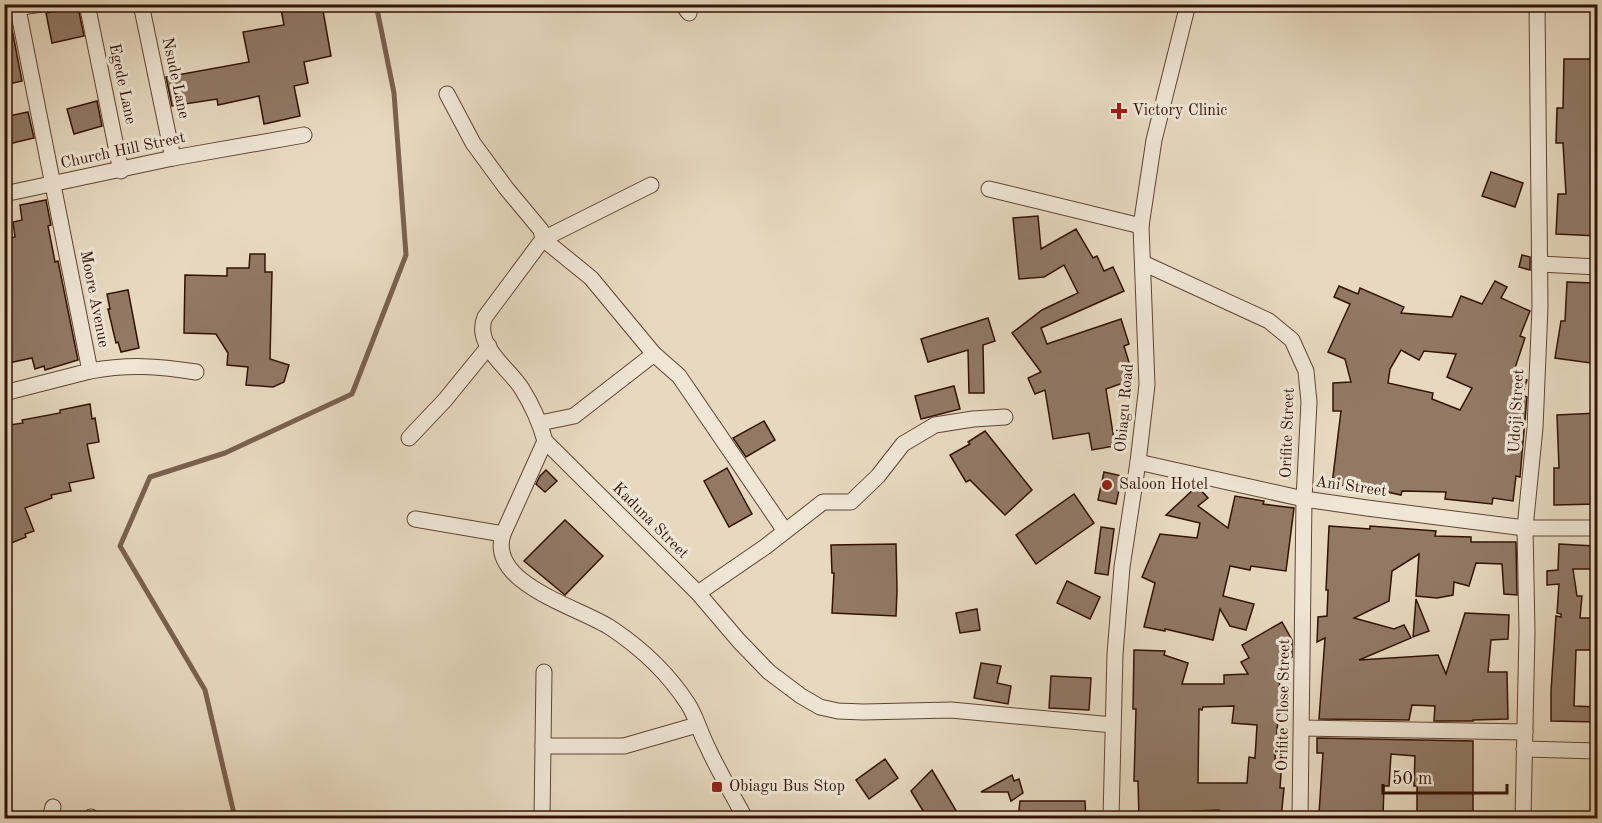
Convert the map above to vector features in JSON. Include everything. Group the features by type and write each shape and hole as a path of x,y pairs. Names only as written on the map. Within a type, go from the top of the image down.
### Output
{"street":[{"path":"13,8 40,4"},
{"name":"Egede Lane","path":"87,4 121,171"},
{"name":"Nsude Lane","path":"141,4 173,158"},
{"name":"Obiagu Road","path":"1111,819 1115,654 1122,567 1147,385 1142,226 1154,140 1188,4"},
{"name":"Udoji Street","path":"1523,819 1527,632 1525,528 1535,428 1539,264 1537,4"},
{"name":"Moore Avenue","path":"4,393 90,371 53,183 13,8"},
{"path":"447,94 473,143 541,230 543,239 591,278 654,354 679,376 785,531"},
{"name":"Church Hill Street","path":"4,194 121,171 173,158 304,135"},
{"path":"543,239 651,185"},
{"path":"989,189 1142,226"},
{"name":"Kaduna Street","path":"543,239 485,316 482,324 483,336 507,372 522,387 540,423 545,441 698,593 769,672 820,707 838,711 951,710 1113,725"},
{"name":"Orifite Street","path":"1143,263 1269,321 1292,340 1309,382 1303,591"},
{"path":"1539,264 1598,267"},
{"path":"409,438 445,400 489,346"},
{"path":"540,423 574,416 654,354"},
{"path":"90,371 117,367 153,366 196,372"},
{"path":"698,593 823,502 851,502 878,476 903,444 935,425 1005,417"},
{"path":"545,441 503,534 501,540 503,559 513,572 539,591 610,627 658,665 690,707 697,726 745,819"},
{"name":"Ani Street","path":"1138,462 1304,499 1525,528 1598,528"},
{"path":"415,519 503,534"},
{"name":"Orifite Close Street","path":"1300,819 1303,591"},
{"path":"542,819 544,672"},
{"path":"543,746 624,746 697,726"},
{"path":"1302,728 1525,732"},
{"path":"1524,749 1598,751"}],"building":[{"path":"280,4 315,4 315,7 322,5 331,56 304,62 308,83 294,86 300,116 264,124 259,96 218,105 217,99 172,106 166,77 249,62 243,32 284,25"},
{"path":"78,7 84,36 52,43 46,13"},
{"path":"10,19 22,81 4,85 4,20"},
{"path":"1564,59 1598,59 1596,218 1598,218 1598,236 1556,234 1558,194 1566,194 1563,143 1556,143 1557,108 1563,108"},
{"path":"97,101 102,126 74,134 67,109"},
{"path":"28,112 34,138 4,145 4,117"},
{"path":"1491,172 1523,183 1515,207 1482,196"},
{"path":"46,200 55,262 58,261 78,360 45,370 44,366 35,369 32,358 4,364 4,239 15,237 13,222 22,220 20,205"},
{"path":"1038,216 1041,249 1076,229 1093,258 1097,256 1104,271 1113,267 1124,291 1041,328 1047,344 1121,319 1129,344 1124,346 1134,379 1106,389 1115,446 1092,450 1089,433 1053,439 1045,390 1035,394 1028,378 1041,372 1012,333 1042,310 1078,293 1064,265 1044,277 1019,279 1013,218"},
{"path":"250,254 265,254 265,272 272,272 270,359 289,365 284,382 273,387 246,385 248,367 227,365 228,353 216,334 184,333 185,275 227,276 227,268 249,268"},
{"path":"1522,255 1530,257 1530,270 1519,267"},
{"path":"1495,281 1507,287 1501,298 1530,311 1520,336 1525,338 1513,374 1527,380 1522,395 1527,397 1520,477 1516,476 1513,501 1493,498 1492,504 1445,499 1446,492 1402,491 1401,495 1360,486 1360,488 1332,484 1341,411 1333,411 1333,383 1351,382 1345,359 1328,352 1350,304 1334,297 1339,286 1358,294 1360,288 1404,307 1401,313 1452,317 1461,296 1482,304","holes":["1401,350 1419,360 1424,351 1456,354 1447,377 1472,388 1460,410 1432,399 1433,393 1388,383 1390,369"]},
{"path":"1567,282 1594,283 1591,325 1598,325 1598,364 1555,358 1561,321 1565,321"},
{"path":"128,290 139,348 121,352 118,342 116,343 107,294"},
{"path":"988,318 995,341 983,345 984,393 969,393 968,350 928,362 921,339"},
{"path":"954,386 960,409 921,419 915,396"},
{"path":"90,404 99,442 87,444 94,478 69,483 71,491 51,495 52,498 25,508 34,531 4,546 4,426 23,423 22,420 60,413 60,410"},
{"path":"1598,413 1598,504 1554,505 1554,468 1559,468 1557,415"},
{"path":"764,421 775,440 746,457 733,438"},
{"path":"985,431 1032,490 1005,515 970,480 966,482 950,455 970,444 968,442"},
{"path":"727,468 752,514 729,527 704,481"},
{"path":"546,470 557,481 545,492 536,484"},
{"path":"1104,472 1122,476 1116,504 1098,500"},
{"path":"1197,486 1208,498 1198,506 1228,528 1235,496 1264,501 1263,504 1294,508 1286,571 1251,566 1250,570 1230,566 1223,596 1254,604 1246,630 1230,626 1220,609 1213,640 1165,629 1165,631 1144,627 1155,583 1142,577 1160,534 1197,538 1200,523 1166,515"},
{"path":"1074,494 1094,523 1036,564 1016,535"},
{"path":"565,520 603,556 565,595 524,561"},
{"path":"1329,526 1370,529 1370,526 1436,531 1435,536 1471,537 1471,542 1516,542 1517,595 1504,594 1502,564 1476,563 1469,586 1454,582 1453,595 1437,598 1416,596 1419,554 1392,571 1389,601 1354,618 1394,629 1404,625 1411,638 1359,660 1438,655 1446,674 1465,613 1509,615 1508,639 1491,640 1488,672 1507,672 1508,719 1434,721 1435,706 1412,705 1409,720 1319,719 1325,638 1317,642 1318,617 1327,616"},
{"path":"1101,527 1114,529 1108,575 1095,573"},
{"path":"896,544 896,616 832,613 834,573 832,573 831,545"},
{"path":"1559,544 1594,546 1592,569 1573,569 1577,596 1582,596 1580,618 1598,618 1598,650 1576,650 1574,706 1598,707 1598,722 1551,721 1556,616 1561,617 1561,614 1557,613 1559,584 1547,585 1547,571 1558,570"},
{"path":"1067,581 1100,597 1090,619 1057,603"},
{"path":"1416,599 1429,631 1413,637"},
{"path":"977,609 980,630 960,633 956,613"},
{"path":"1282,622 1292,640 1292,657 1279,664 1280,704 1275,759 1282,759 1280,788 1284,788 1281,819 1219,819 1219,810 1171,812 1172,819 1139,819 1138,781 1134,781 1136,709 1133,709 1134,650 1165,651 1164,655 1188,663 1182,684 1224,684 1224,675 1248,674 1241,662 1249,658 1242,645","holes":["1234,706 1232,723 1257,725 1255,758 1249,757 1247,783 1198,783 1199,709"]},
{"path":"981,663 1001,666 997,683 1011,686 1008,704 974,698"},
{"path":"1051,676 1091,678 1089,710 1049,708"},
{"path":"1317,738 1473,741 1473,819 1417,819 1417,786 1414,786 1415,756 1391,754 1389,786 1384,786 1383,816 1319,814 1323,753 1317,753"},
{"path":"885,759 898,778 869,799 856,780"},
{"path":"932,770 961,819 928,819 911,791"},
{"path":"1012,775 1014,781 1019,779 1023,793 1011,801 1008,792 981,792"},
{"path":"1020,801 1085,801 1086,819 1018,819"}],"waterway":[{"path":"235,818 205,690 120,546 150,477 225,453 352,394 406,255 394,93 376,4"}],"place":[{"name":"Victory Clinic","path":"1119,111"},
{"name":"Saloon Hotel","path":"1107,485"},
{"name":"Obiagu Bus Stop","path":"717,787"}]}
